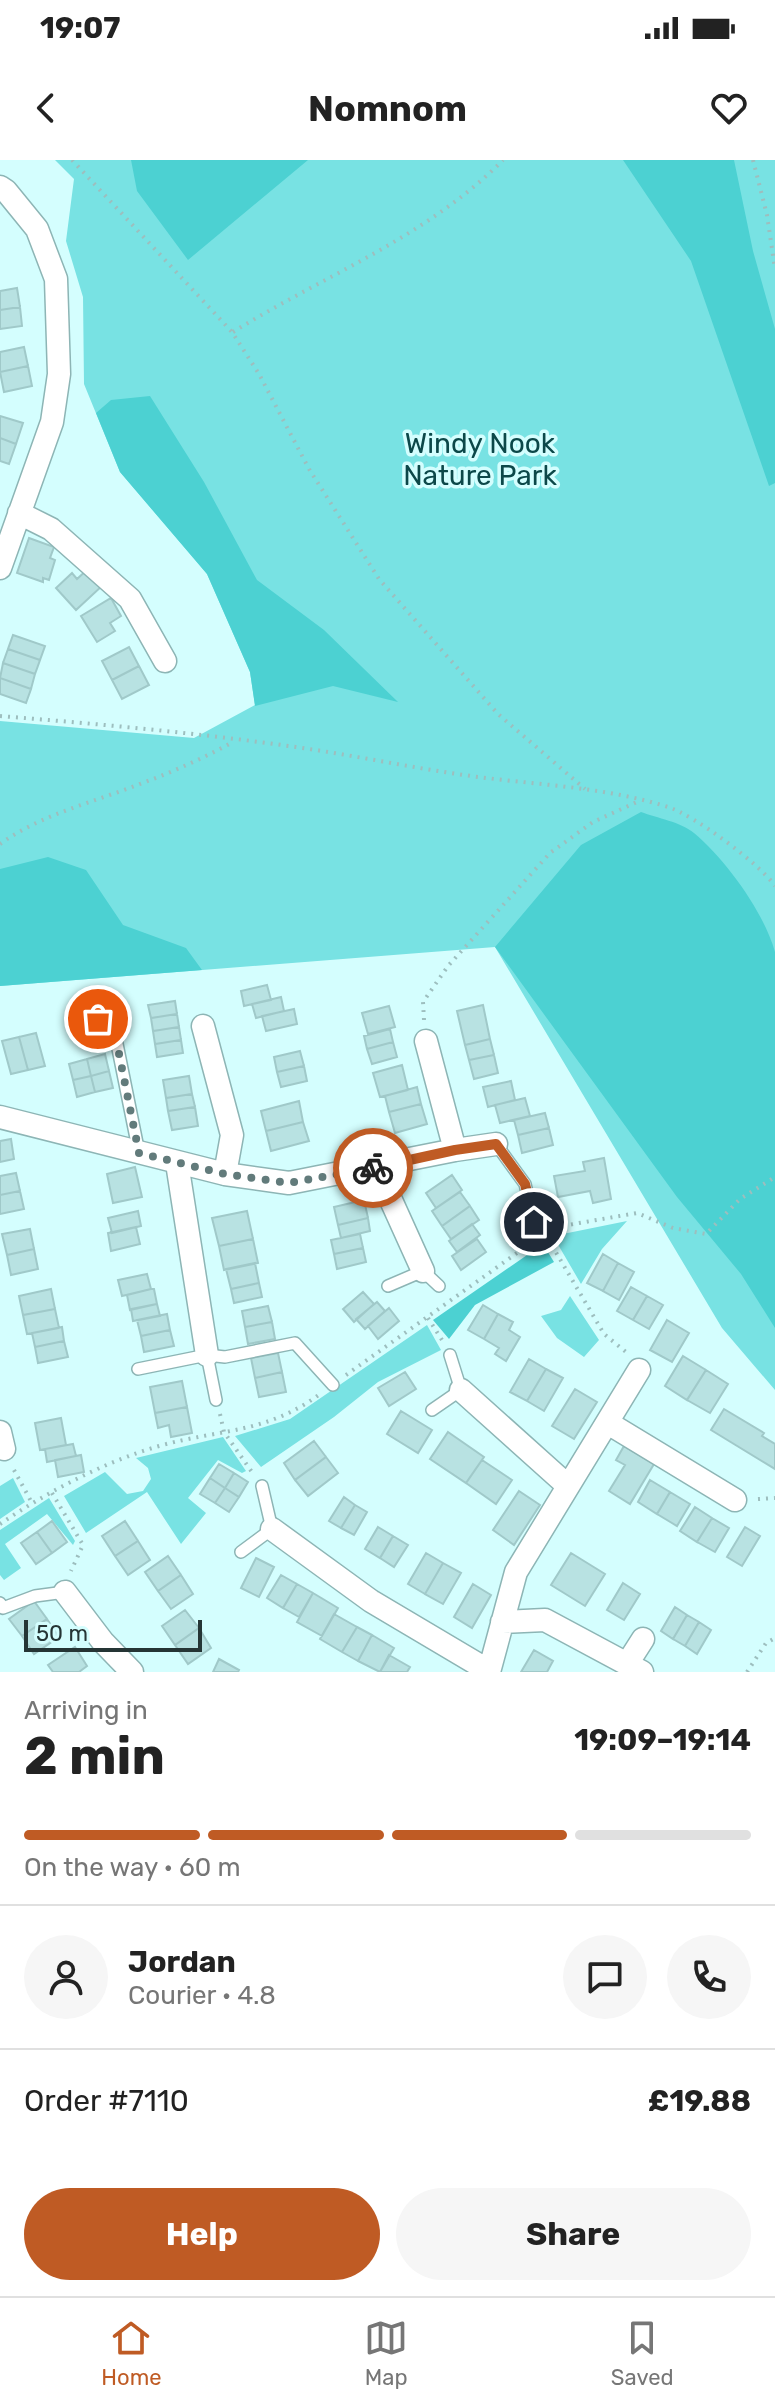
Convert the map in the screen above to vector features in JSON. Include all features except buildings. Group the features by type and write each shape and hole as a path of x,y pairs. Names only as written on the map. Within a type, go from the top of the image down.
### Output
{"street":[{"path":"0,187 37,229 56,279 59,374 52,422 1,561"},
{"path":"19,513 51,529 130,599 165,661"},
{"path":"203,1026 232,1135 225,1174"},
{"path":"426,1041 455,1150"},
{"path":"0,1117 225,1174 289,1183 496,1144"},
{"path":"177,1163 207,1355"},
{"path":"376,1167 431,1279"},
{"path":"272,1529 371,1601 489,1671 516,1572 639,1370"},
{"path":"461,1390 568,1486"},
{"path":"608,1423 735,1500"},
{"path":"65,1592 103,1642 132,1672"},
{"path":"502,1622 545,1620 634,1668 643,1639"}],"lane":[{"path":"81,1016 98,1019 115,1034 139,1153"},
{"path":"496,1144 525,1184 534,1222"},
{"path":"388,1286 431,1279"},
{"path":"138,1369 207,1355 225,1357 295,1343 333,1385"},
{"path":"207,1355 216,1400"},
{"path":"432,1410 461,1390 450,1355"},
{"path":"241,1552 272,1529 262,1486"},
{"path":"0,1603 3,1608 35,1596 65,1592"}],"path":[{"path":"72,160 232,332 259,374 309,469 379,579 498,714 585,789"},
{"path":"232,332 289,298 377,253 480,184 503,160"},
{"path":"753,160 767,215 775,269"},
{"path":"0,716 68,724 130,726 307,748 467,776 585,789 670,807 709,830 775,884"},
{"path":"0,844 30,826 171,772 235,741"},
{"path":"426,1041 423,1002 448,966 512,892 550,853 582,829 639,801"},
{"path":"637,1213 673,1228 706,1234 740,1199 775,1177"},
{"path":"534,1222 545,1232 604,1334 624,1348 639,1370"},
{"path":"428,1318 450,1355"},
{"path":"216,1400 224,1432 262,1486"},
{"path":"2,1441 32,1503"},
{"path":"52,1493 83,1545 65,1592"},
{"path":"770,1498 775,1503"},
{"path":"749,1671 766,1643 775,1638"}],"green space":[{"name":"Windy Nook Nature Park","path":"55,160 775,160 775,1390 722,1328 495,947 0,986 0,721 194,738 255,705 250,672 207,574 120,472 84,384 83,297 66,241 74,179"},
{"path":"627,1221 602,1249 581,1284 553,1236"},
{"path":"570,1296 599,1340 584,1357 557,1338 541,1316 561,1310"},
{"path":"427,1325 441,1350 378,1382 334,1417 261,1467 235,1436 290,1419"},
{"path":"223,1437 246,1471 242,1473 218,1460 188,1498 206,1513 181,1544 147,1492 86,1533 64,1496 105,1472 127,1494 143,1491 151,1479 148,1468 136,1458"},
{"path":"13,1478 25,1502 0,1519 0,1486"},
{"path":"49,1498 75,1541 73,1545 47,1514 5,1544 21,1568 4,1580 0,1575 0,1530"}],"shaded area":[{"path":"131,160 308,160 188,260 137,191"},
{"path":"623,160 734,160 753,251 775,329 775,483 769,486 691,261"},
{"path":"150,396 204,482 257,580 324,630 398,702 333,686 255,706 250,672 207,574 120,472 96,413 111,400"},
{"path":"641,812 682,826 706,844 731,872 753,904 775,952 775,1328 741,1274 677,1197 495,947 581,845"},
{"path":"48,857 86,870 123,925 186,948 202,970 0,986 0,869"},
{"path":"543,1244 554,1262 475,1305 449,1339 433,1320"}],"way so far":[{"path":"98,1019 115,1034 139,1153 225,1174 289,1183 373,1168"}],"route":[{"path":"373,1168 496,1144 525,1184 534,1222"}]}
